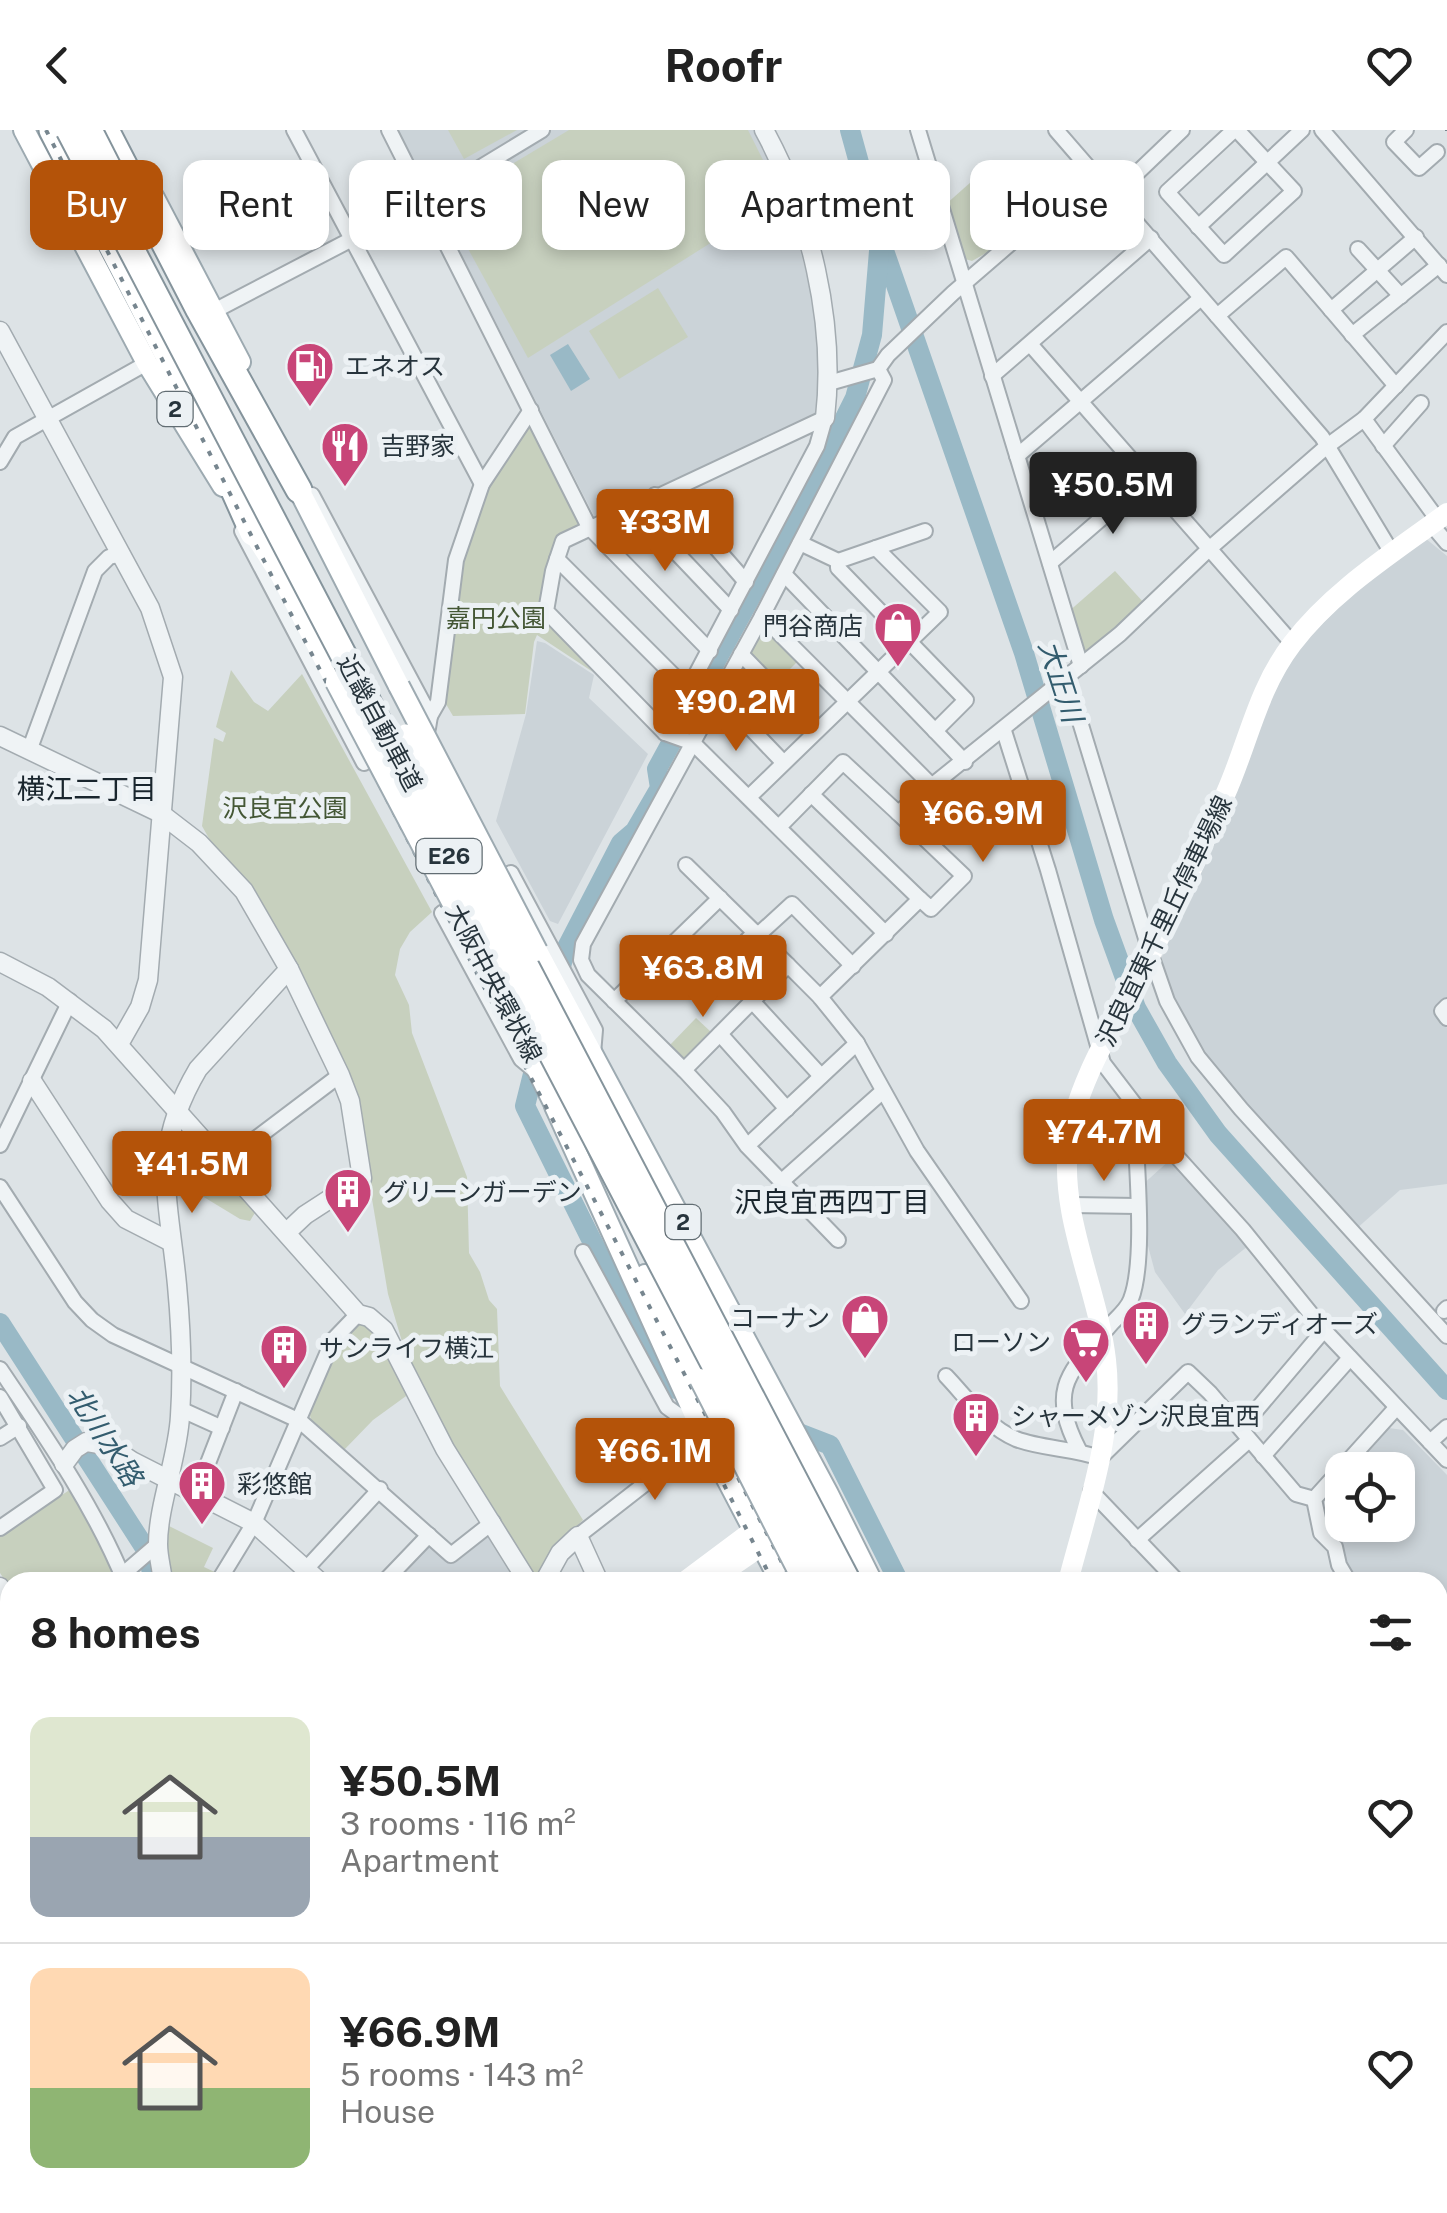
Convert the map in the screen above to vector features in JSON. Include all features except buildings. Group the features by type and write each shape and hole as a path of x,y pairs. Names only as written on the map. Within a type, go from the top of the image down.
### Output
{"highway":[{"path":"52,130 211,439 253,533"},
{"name":"近畿自動車道","path":"69,130 823,1572"},
{"name":"近畿自動車道","path":"89,130 843,1572"},
{"path":"106,130 208,310 299,490"}],"main road":[{"name":"大阪中央環状線","path":"24,130 147,363 280,574 799,1572"},
{"name":"2","path":"118,130 399,686 867,1572"},
{"name":"沢良宜東千里丘停車場線","path":"1071,1572 1100,1458 1106,1406 1106,1360 1066,1178 1072,1120 1103,1047 1227,792 1269,677 1292,643 1326,607 1439,519"},
{"path":"555,1106 701,1429 775,1572"},
{"path":"700,1572 756,1538 805,1518 828,1494"},
{"path":"720,1572 756,1538"}],"street":[{"path":"294,130 349,234"},
{"path":"389,130 404,160"},
{"path":"493,160 542,130"},
{"path":"665,734 817,446 835,381 810,249 764,130"},
{"path":"936,130 920,136 1082,666"},
{"path":"1056,130 1082,160"},
{"path":"1236,130 1294,191 1224,255 1167,192 1236,130"},
{"path":"1198,227 1302,130"},
{"path":"1322,130 1443,270 1401,296 1352,335"},
{"path":"1406,130 1394,142 1419,168 1436,152"},
{"path":"1144,163 1173,133"},
{"path":"1144,230 1322,437 1392,552"},
{"path":"1331,310 1416,237"},
{"path":"992,376 1151,238"},
{"path":"208,310 349,241"},
{"path":"1358,249 1401,296"},
{"path":"357,250 482,484"},
{"path":"450,250 588,526 710,651"},
{"path":"835,381 878,369 953,293 1003,250"},
{"path":"1218,316 1286,257 1396,386"},
{"path":"1017,456 1201,298"},
{"path":"0,331 150,608 173,677 148,980 140,1007 119,1044"},
{"path":"898,813 1120,634 1209,549 1326,447 1364,420 1447,332"},
{"path":"1030,344 1292,643"},
{"path":"0,462 15,436 147,363"},
{"path":"838,1240 746,1146 723,1112 684,1070 588,975 581,960 583,944 762,616 884,380 878,369"},
{"path":"1382,446 1421,403"},
{"path":"212,469 364,763 428,728 438,702 456,560 482,484 531,410"},
{"path":"825,418 562,541 546,611 665,734 693,743 886,934"},
{"path":"1364,420 1439,519 1447,543"},
{"path":"272,430 330,526 430,716"},
{"path":"1050,564 1148,478"},
{"path":"655,495 698,526 746,582"},
{"path":"632,506 731,610"},
{"path":"800,542 838,561 925,531"},
{"path":"749,797 940,612 876,548"},
{"path":"29,751 95,571 110,556 122,554"},
{"path":"558,559 689,691"},
{"path":"838,561 838,568 966,700 935,731"},
{"path":"784,574 965,762"},
{"path":"762,616 930,784"},
{"path":"741,654 815,730"},
{"path":"1066,680 1167,1001 1198,1057 1447,1336"},
{"path":"719,695 783,762"},
{"path":"1006,729 1103,1047 1103,1063 1324,1330 1447,1460"},
{"path":"0,736 160,813 199,843 244,891 290,969 350,1100 362,1178 305,1215 288,1232"},
{"path":"779,827 810,794 843,762 964,876 931,909 810,794"},
{"path":"686,865 820,996 858,1043 917,1151 1021,1300"},
{"path":"544,1080 521,1059 442,913 511,873 595,1030 593,1054"},
{"path":"614,1001 720,898"},
{"path":"820,996 920,898"},
{"path":"725,963 792,904 853,966"},
{"path":"0,962 70,1001 119,1044 358,1314 384,1330 445,1449 522,1572"},
{"path":"684,1070 788,965"},
{"path":"162,1572 158,1544 180,1409 182,1365 177,1282 164,1186 167,1148 187,1088 211,1052 290,969"},
{"path":"0,1145 70,1001"},
{"path":"752,1002 821,1076"},
{"path":"1447,1006 1442,1011 1447,1018"},
{"path":"720,1034 787,1109"},
{"path":"746,1146 858,1043"},
{"path":"225,1162 340,1075"},
{"path":"32,1081 110,1201 126,1219 171,1242"},
{"path":"782,1181 883,1091"},
{"path":"1079,1450 1062,1408 1062,1388 1072,1366 1132,1298 1138,1259 1136,1120 1141,1113"},
{"path":"0,1186 75,1302 113,1335 300,1420 451,1555 493,1522"},
{"path":"1071,1206 1137,1206"},
{"path":"550,1572 560,1553 578,1536 701,1429 667,1407 583,1252"},
{"path":"224,1572 254,1523 332,1340 358,1314"},
{"path":"1252,1414 1324,1330"},
{"path":"1264,1456 1350,1358"},
{"path":"0,1369 75,1452 121,1572"},
{"path":"946,1376 992,1426 1018,1440 1079,1450 1100,1458 1188,1372 1296,1494 1314,1499"},
{"path":"196,1494 236,1390"},
{"path":"0,1397 55,1490 0,1528"},
{"path":"1314,1499 1396,1408"},
{"path":"180,1409 222,1428"},
{"path":"0,1438 19,1426"},
{"path":"1430,1442 1447,1426"},
{"path":"1137,1540 1248,1441"},
{"path":"75,1452 109,1446 254,1523 309,1572"},
{"path":"316,1572 380,1489"},
{"path":"1091,1492 1168,1572"},
{"path":"1314,1499 1321,1533 1335,1547 1343,1572"},
{"path":"394,1572 429,1535"},
{"path":"578,1536 594,1572"},
{"path":"131,1572 158,1544"}],"shaded area":[{"path":"396,130 534,130 485,160 411,160"},
{"path":"551,130 758,130 770,160 705,160 705,250 800,250 813,297 819,376 815,416 594,516 459,250 522,250 522,160 503,160"},
{"path":"1425,538 1447,556 1447,1000 1435,1011 1447,1028 1447,1184 1400,1190 1355,1230 1202,1054 1158,966 1232,796 1275,682 1298,648 1353,593"},
{"path":"537,641 594,675 589,698 648,754 558,924 550,921 496,821 526,714"},
{"path":"1171,1159 1248,1246 1218,1270 1185,1314 1155,1272 1145,1244 1140,1187"},
{"path":"1389,1428 1403,1430 1447,1475 1447,1572 1350,1572 1334,1542 1415,1542 1415,1452 1368,1452"},
{"path":"485,1537 494,1538 515,1572 400,1572 423,1547 431,1547 448,1562"}],"green space":[{"path":"448,130 517,130 464,159"},
{"path":"569,130 748,130 763,160 705,160 705,247 528,358 469,250 522,250 519,160"},
{"path":"970,183 970,250 991,250 972,261 965,259 950,218 950,201"},
{"path":"658,288 688,337 619,379 589,331"},
{"name":"嘉円公園","path":"530,419 582,517 548,568 540,616 593,672 537,635 525,714 453,716 443,699 461,560 489,485"},
{"path":"1115,571 1144,603 1087,654 1082,653 1067,613"},
{"path":"764,624 800,659 776,683 748,653"},
{"name":"沢良宜公園","path":"231,670 254,702 268,711 302,674 432,912 410,932 400,949 395,975 409,1005 412,1033 467,1177 469,1253 489,1300 497,1309 500,1386 583,1520 557,1546 543,1572 530,1572 449,1447 403,1345 388,1294 355,1098 202,826 214,738 223,742 226,733 216,727"},
{"path":"696,1018 711,1032 685,1061 669,1046"},
{"path":"183,1125 259,1206 250,1221 240,1219 179,1182 171,1190 178,1127"},
{"path":"360,1321 371,1323 413,1391 373,1420 344,1450 311,1420 309,1411 334,1348"},
{"path":"71,1489 114,1572 0,1572 0,1536"},
{"path":"165,1524 213,1548 204,1567 215,1572 171,1572"}],"water":[{"path":"568,344 590,379 571,391 550,355"}],"waterway":[{"name":"大正川","path":"850,130 880,239 1024,653 1104,920 1136,1008 1167,1063 1218,1134 1447,1390"},
{"path":"557,982 565,951 621,843 635,831 660,788 657,769 855,398 872,335 879,250"},
{"path":"538,1054 525,1106 663,1384 697,1397"},
{"name":"北川水路","path":"0,1323 145,1548 152,1572"},
{"path":"786,1428 830,1445 894,1572"}],"railway":[{"path":"46,130 291,614 787,1572"},
{"path":"697,1431 768,1572"}],"place":[{"name":"エネオス","path":"310,408"},
{"name":"吉野家","path":"345,488"},
{"name":"門谷商店","path":"898,668"},
{"name":"グリーンガーデン","path":"348,1234"},
{"name":"コーナン","path":"865,1360"},
{"name":"グランディオーズ","path":"1146,1366"},
{"name":"ローソン","path":"1086,1384"},
{"name":"サンライフ横江","path":"284,1390"},
{"name":"シャーメゾン沢良宜西","path":"976,1458"},
{"name":"彩悠館","path":"202,1526"}],"district":[{"name":"横江二丁目","path":"87,789"},
{"name":"沢良宜西四丁目","path":"832,1202"}]}
